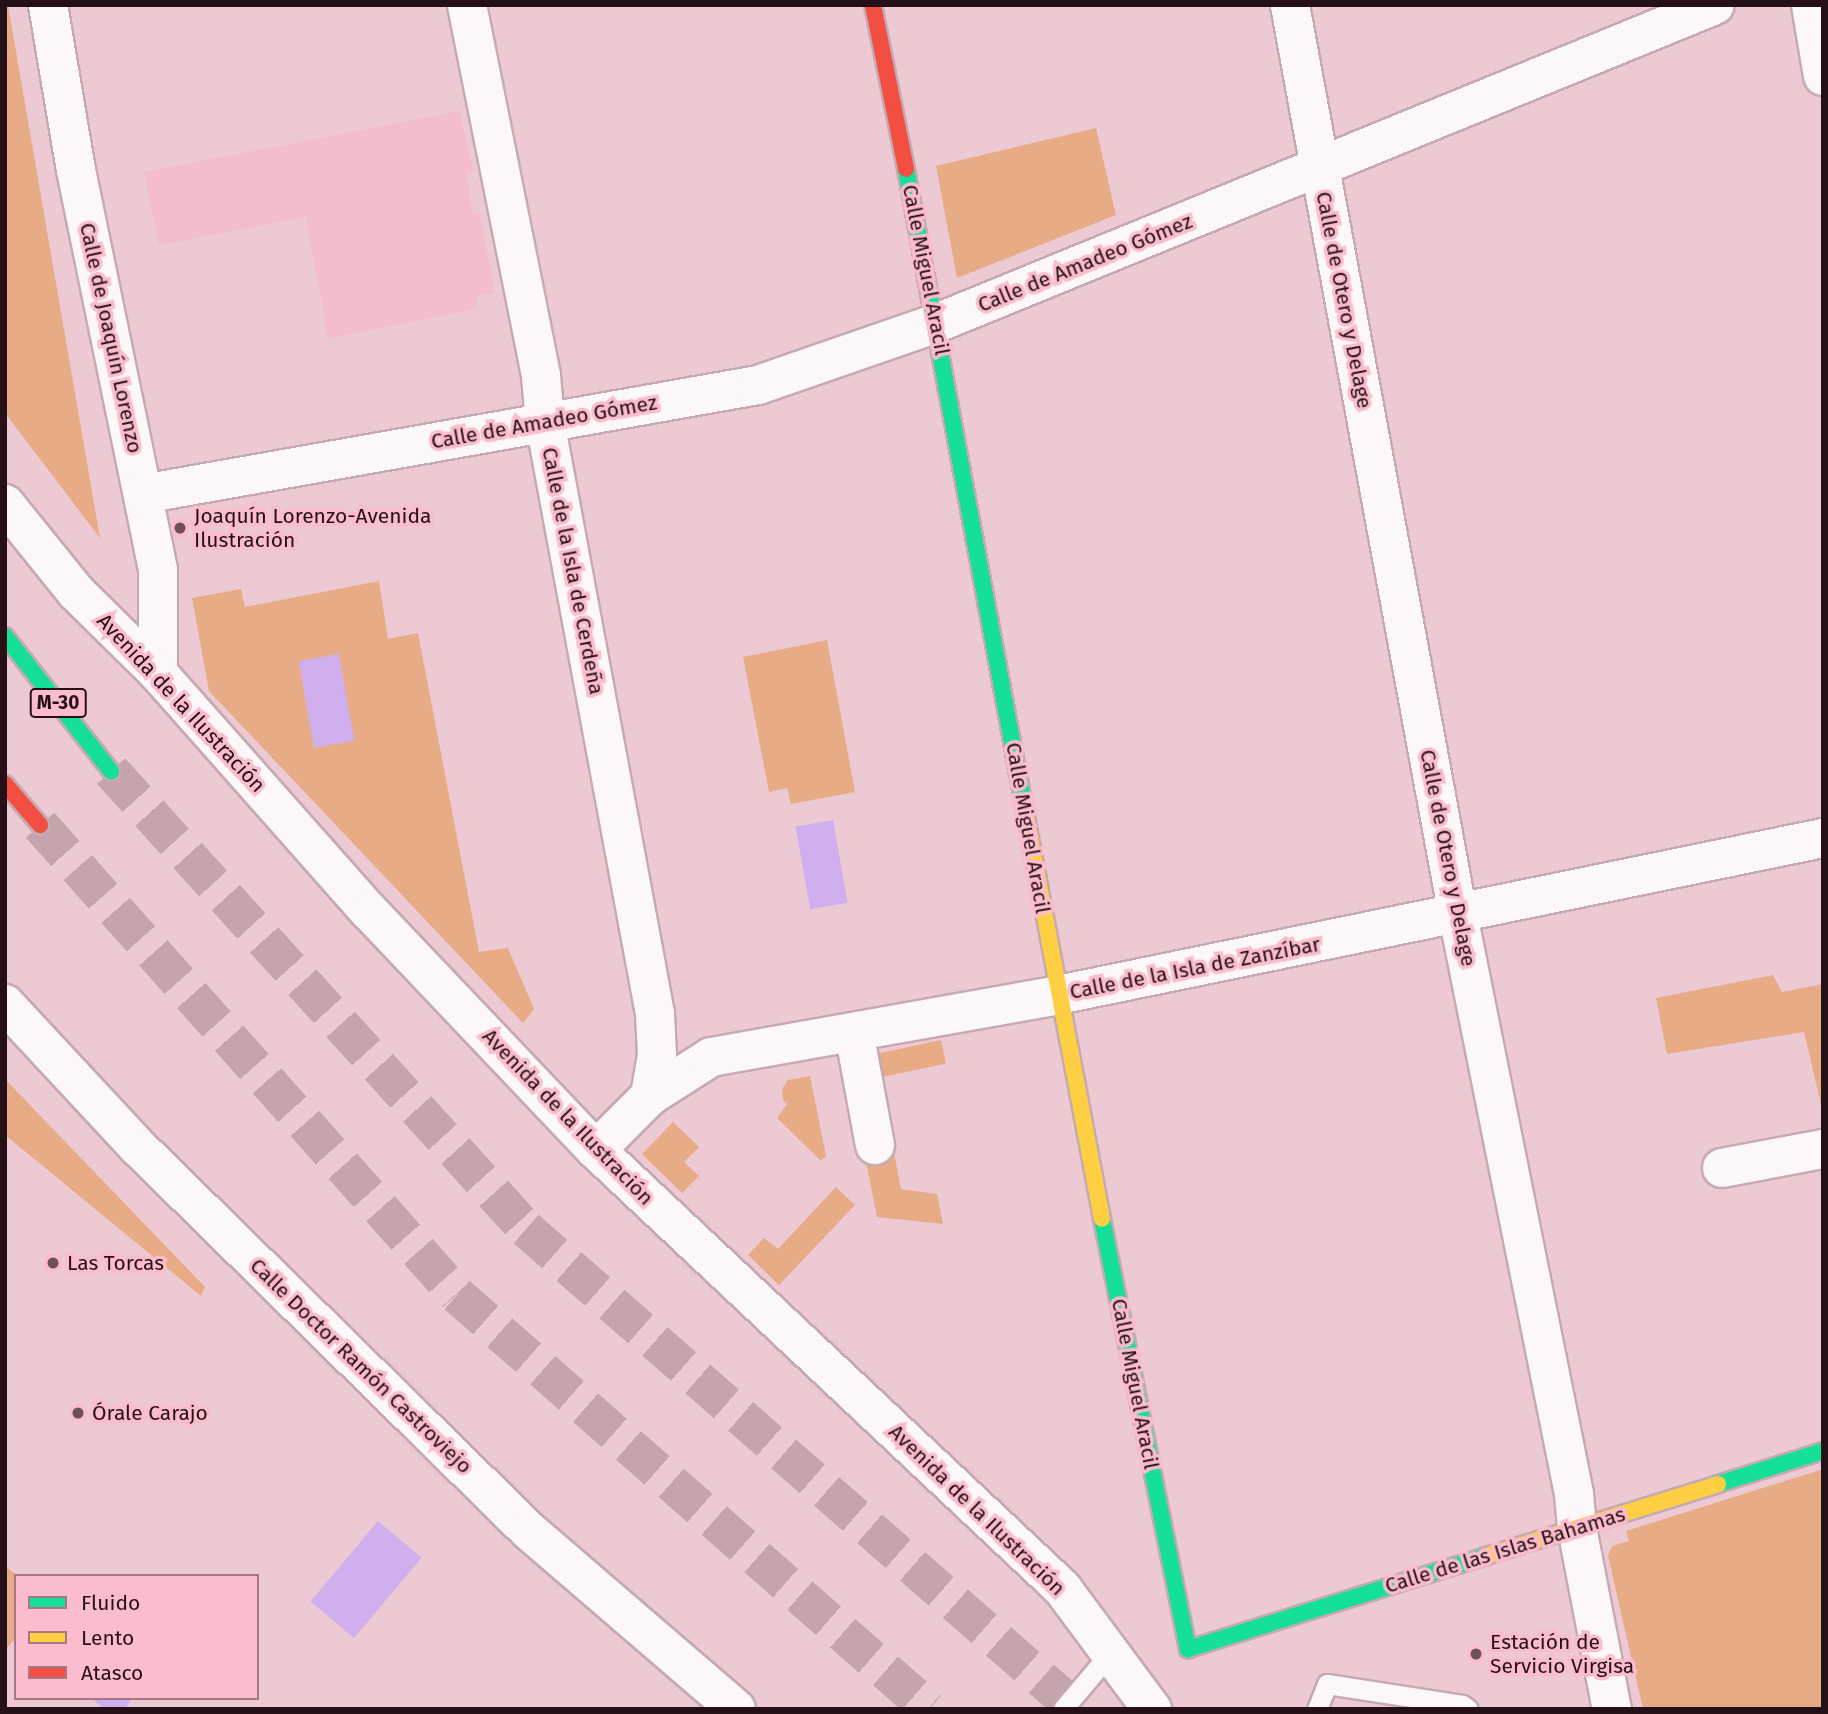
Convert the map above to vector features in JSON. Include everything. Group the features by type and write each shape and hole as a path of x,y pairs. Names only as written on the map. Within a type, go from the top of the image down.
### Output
{"main road":[{"name":"Calle Miguel Aracil","path":"873,5 937,323 1058,995 1188,1649"},
{"name":"M-30","path":"5,636 111,771"},
{"path":"5,784 40,825"},
{"name":"Calle de las Islas Bahamas","path":"1188,1649 1823,1451"}],"street":[{"name":"Calle de Joaquín Lorenzo","path":"48,5 76,170 158,570 158,673"},
{"name":"Calle de la Isla de Cerdeña","path":"467,5 541,376 545,422 655,1014 657,1055 650,1096"},
{"name":"Calle de Otero y Delage","path":"1290,5 1458,915 1571,1481 1577,1528 1612,1709"},
{"name":"Calle de Amadeo Gómez","path":"143,494 758,385 937,323 1715,5"},
{"path":"1811,5 1823,76"},
{"name":"Avenida de la Ilustración","path":"5,504 76,592 158,673 368,910 596,1150 1062,1588 1112,1651 1152,1709"},
{"path":"76,592 111,605 131,599 158,570"},
{"name":"Calle de la Isla de Zanzíbar","path":"596,1150 650,1096 711,1057 1058,995 1823,838"},
{"name":"Calle Doctor Ramón Castroviejo","path":"5,1004 139,1148 528,1530 736,1709"},
{"path":"854,1032 875,1144"},
{"path":"1722,1168 1823,1149"}],"lane":[{"path":"1063,1709 1112,1651"},
{"path":"1317,1709 1327,1684 1462,1705 1468,1709"}],"shaded area":[{"path":"5,5 8,5 100,538 5,413"},
{"path":"460,111 473,171 466,172 473,214 480,214 495,293 478,295 476,309 328,339 306,217 159,245 144,172"},
{"path":"1096,128 1116,215 957,278 936,166"},
{"path":"379,581 388,639 418,633 479,952 508,948 534,1009 523,1023 209,691 192,598 241,589 245,607"},
{"path":"827,640 855,792 791,804 787,788 769,792 743,657"},
{"path":"339,654 354,741 314,748 299,661"},
{"path":"833,820 848,903 810,909 796,827"},
{"path":"1773,975 1782,992 1823,984 1823,1113 1804,1032 1667,1054 1656,998"},
{"path":"941,1040 946,1063 875,1079 870,1055"},
{"path":"810,1076 826,1156 821,1161 777,1118 787,1104 783,1100 782,1089 788,1080"},
{"path":"5,1079 205,1287 201,1296 5,1135"},
{"path":"673,1122 699,1147 684,1162 699,1176 682,1193 642,1154"},
{"path":"892,1141 901,1189 937,1194 943,1224 877,1217 863,1147"},
{"path":"836,1187 855,1205 779,1285 748,1255 764,1238 778,1249"},
{"path":"1823,1469 1823,1709 1643,1709 1608,1556 1612,1546 1629,1541 1626,1531"},
{"path":"378,1521 422,1558 354,1638 311,1601"},
{"path":"5,1566 15,1574 14,1640 5,1650"},
{"path":"93,1700 131,1700 124,1709 104,1709"}],"tunnel":[{"path":"111,771 526,1229 1076,1709"},
{"path":"40,825 457,1295 929,1709"}],"traffic: fast":[{"path":"906,169 1024,806"},
{"path":"5,636 111,771"},
{"path":"1102,1219 1188,1649 1486,1556"},
{"path":"1718,1484 1823,1451"}],"traffic: slow":[{"path":"1024,806 1102,1219"},
{"path":"1486,1556 1718,1484"}],"traffic: jam":[{"path":"873,5 906,169"},
{"path":"5,784 40,825"}],"place":[{"name":"Joaquín Lorenzo-Avenida Ilustración","path":"180,528"},
{"name":"Las Torcas","path":"53,1263"},
{"name":"Órale Carajo","path":"78,1413"},
{"name":"Estación de Servicio Virgisa","path":"1476,1654"}]}
